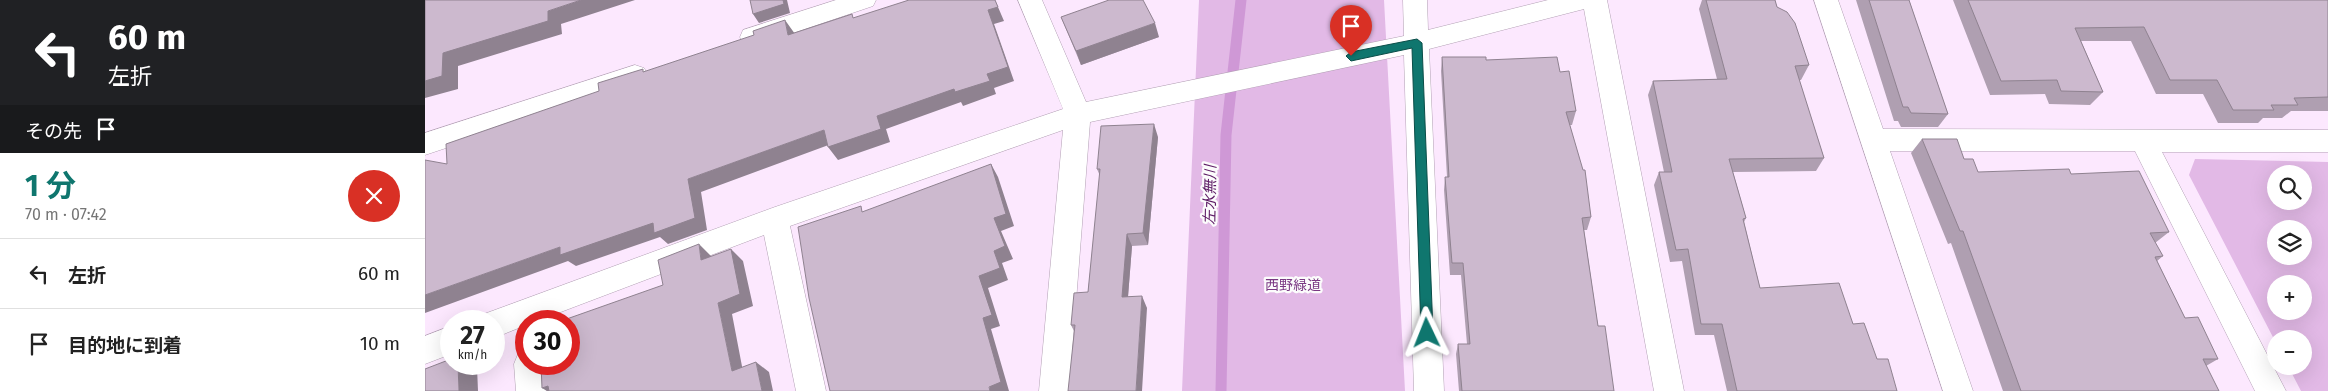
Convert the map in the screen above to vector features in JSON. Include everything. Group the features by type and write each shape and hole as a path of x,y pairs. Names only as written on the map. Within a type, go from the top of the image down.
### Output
{"street":[{"path":"733,43 864,0"},
{"path":"1031,0 1078,114 1055,391"},
{"path":"1415,0 1429,391"},
{"path":"541,310 775,219 1078,114 1417,43 1584,0"},
{"path":"1595,0 1669,391"},
{"path":"1825,0 1958,391"},
{"path":"425,144 659,67"},
{"path":"1873,140 2328,141"},
{"path":"2143,141 2271,391"},
{"path":"775,219 811,391"},
{"path":"425,350 440,344"},
{"path":"530,375 531,391"}],"green space":[{"name":"西野緑道","path":"1199,0 1384,0 1405,391 1182,391"},
{"path":"2195,159 2328,162 2328,391 2301,391 2293,375 2312,375 2312,330 2269,330 2189,175"}],"building":[{"path":"425,0 581,0 548,11 548,21 443,53 442,76 425,81"},
{"path":"750,0 783,0 784,4 753,14"},
{"path":"909,0 995,0 998,7 988,10 1008,67 987,74 990,81 955,92 954,89 877,116 881,129 828,147 824,130 688,179 695,218 654,233 653,223 560,255 560,247 425,295 425,160 447,164 446,144 599,91 598,83 643,69 643,72 754,35 753,31 785,20 788,35 852,14 853,18"},
{"path":"1109,0 1143,0 1155,23 1076,51 1061,17"},
{"path":"1706,0 1775,0 1777,7 1787,12 1795,23 1809,65 1795,66 1824,158 1729,159 1746,218 1743,219 1760,288 1839,283 1853,324 1864,323 1877,359 1888,359 1897,391 1737,391 1722,324 1701,324 1688,249 1676,250 1659,172 1672,172 1653,81 1727,79"},
{"path":"1869,0 1909,0 1948,114 1911,113 1908,107 1903,107"},
{"path":"1968,0 2328,0 2328,97 2294,98 2298,105 2271,105 2274,110 2233,110 2217,80 2170,80 2144,27 2075,28 2103,92 2061,91 2057,80 2001,81"},
{"path":"1442,57 1486,57 1486,60 1557,57 1560,72 1569,71 1576,111 1566,112 1583,170 1585,170 1591,217 1582,218 1598,326 1605,326 1614,391 1462,391 1458,344 1470,344 1463,263 1452,263 1445,177 1449,177"},
{"path":"1154,124 1143,233 1127,234 1122,297 1142,296 1136,391 1068,391 1075,325 1071,325 1074,293 1088,292 1100,169 1097,169 1101,126"},
{"path":"1922,139 1957,139 1964,159 1973,159 1978,172 2069,169 2071,174 2139,171 2169,232 2150,233 2163,256 2155,257 2185,318 2198,317 2218,359 2203,359 2219,391 2021,391 1963,231 1960,231"},
{"path":"991,164 1006,214 994,218 1005,246 994,251 1000,268 979,276 992,315 983,318 1001,382 989,387 990,391 830,391 809,298 798,227 861,206 862,212"},
{"path":"699,244 701,260 731,249 740,294 718,303 732,371 756,362 762,391 549,391 548,386 542,388 541,375 580,375 580,314 663,285 658,260"},
{"path":"440,363 440,375 458,375 459,391 425,391 425,369"}],"waterway":[{"name":"左水無川","path":"1221,391 1226,135 1241,0"}],"route":[{"path":"1351,56 1417,43 1427,333"}]}
